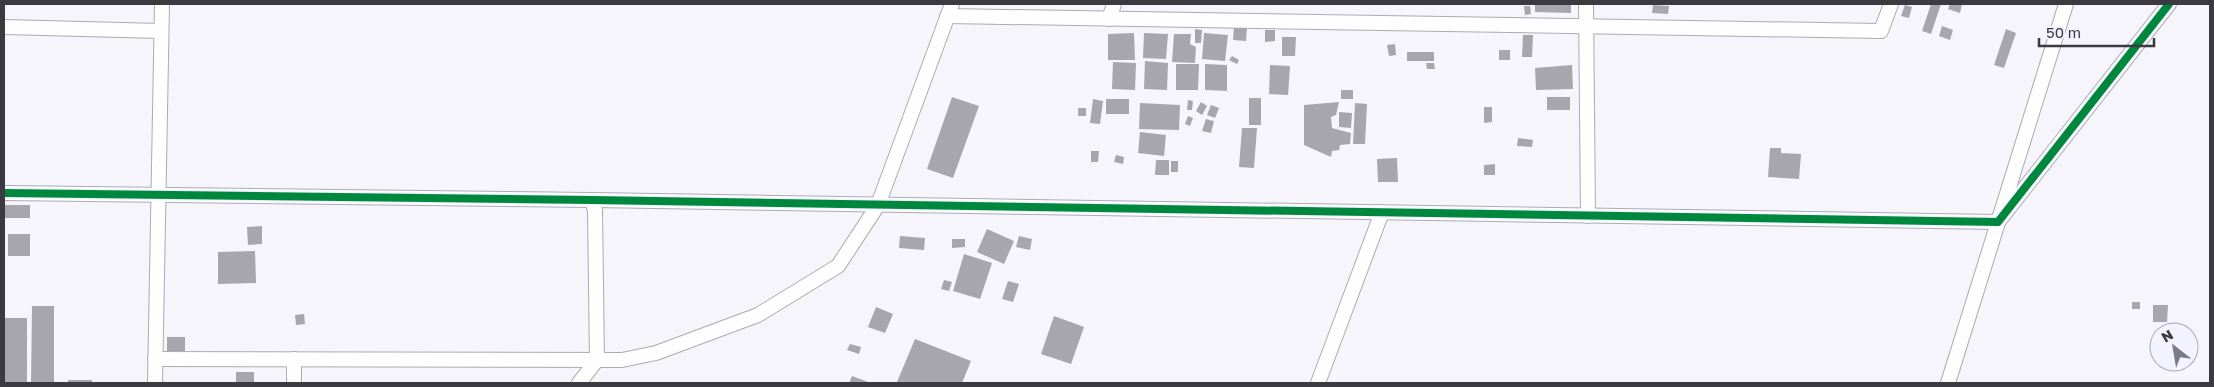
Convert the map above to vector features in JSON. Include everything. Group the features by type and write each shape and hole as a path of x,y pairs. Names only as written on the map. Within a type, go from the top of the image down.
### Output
{"street":[{"path":"155,383 162,4"},
{"path":"1109,19 1114,4"},
{"path":"1586,4 1588,216"},
{"path":"155,359 622,360 656,353 758,316 838,266 878,205 949,10 1109,19 1882,31 1891,4"},
{"path":"1948,383 2066,4"},
{"path":"1998,222 2169,4"},
{"path":"4,27 161,31"},
{"path":"4,193 592,200 1998,222"},
{"path":"579,383 597,360 595,211 592,200"},
{"path":"1318,383 1382,212"},
{"path":"294,359 294,383"}],"building":[{"path":"1535,4 1571,4 1571,13 1535,12"},
{"path":"1931,4 1941,4 1931,34 1922,31"},
{"path":"1950,4 1962,4 1960,13 1948,9"},
{"path":"1653,5 1669,6 1668,14 1652,13"},
{"path":"1905,5 1912,7 1909,18 1901,16"},
{"path":"1524,6 1530,6 1531,14 1525,15"},
{"path":"1942,26 1953,30 1950,40 1939,36"},
{"path":"1234,27 1247,28 1246,41 1233,40"},
{"path":"1195,29 1202,30 1201,43 1195,43"},
{"path":"2006,29 2016,33 2004,68 1994,65"},
{"path":"1265,30 1275,30 1275,41 1265,42"},
{"path":"1134,33 1135,60 1108,60 1108,34"},
{"path":"1144,33 1168,34 1166,59 1143,58"},
{"path":"1204,33 1228,35 1225,61 1202,59"},
{"path":"1174,34 1191,34 1190,44 1196,47 1195,63 1172,62"},
{"path":"1523,35 1533,35 1532,57 1522,57"},
{"path":"1282,37 1296,37 1295,56 1282,56"},
{"path":"1395,44 1396,55 1389,56 1387,45"},
{"path":"1499,50 1510,50 1510,60 1499,60"},
{"path":"1407,52 1434,52 1434,61 1407,61"},
{"path":"1232,56 1239,60 1237,64 1229,60"},
{"path":"1145,61 1168,63 1167,90 1144,89"},
{"path":"1113,62 1136,63 1135,90 1112,89"},
{"path":"1426,63 1434,63 1435,69 1427,69"},
{"path":"1176,64 1199,64 1198,90 1176,90"},
{"path":"1205,64 1227,65 1227,91 1205,90"},
{"path":"1270,65 1290,66 1288,95 1269,94"},
{"path":"1572,65 1573,89 1536,90 1535,68"},
{"path":"1341,90 1353,90 1353,99 1341,99"},
{"path":"952,97 979,106 953,178 927,169"},
{"path":"1547,97 1570,97 1570,110 1547,110"},
{"path":"1249,98 1261,98 1261,125 1249,125"},
{"path":"1093,99 1103,101 1100,124 1090,123"},
{"path":"1106,99 1129,99 1129,114 1106,114"},
{"path":"1188,100 1193,101 1192,110 1187,110"},
{"path":"1201,102 1207,106 1202,115 1196,111"},
{"path":"1339,102 1336,115 1331,117 1332,128 1351,133 1350,144 1340,145 1339,150 1332,151 1331,157 1304,145 1304,105"},
{"path":"1140,103 1180,105 1179,130 1139,129"},
{"path":"1355,103 1367,104 1365,144 1353,144"},
{"path":"1211,105 1219,108 1215,118 1207,115"},
{"path":"1484,107 1492,107 1492,122 1484,123"},
{"path":"1078,108 1086,108 1086,116 1078,116"},
{"path":"1339,112 1352,113 1351,128 1339,127"},
{"path":"1188,116 1193,118 1190,126 1185,124"},
{"path":"1206,119 1214,121 1211,133 1202,131"},
{"path":"1242,128 1257,128 1254,168 1239,167"},
{"path":"1140,132 1166,135 1164,156 1138,153"},
{"path":"1518,138 1533,140 1532,147 1517,146"},
{"path":"1770,148 1781,148 1781,153 1801,154 1799,179 1768,177"},
{"path":"1091,151 1099,151 1098,162 1091,162"},
{"path":"1116,155 1124,157 1123,164 1114,162"},
{"path":"1397,158 1398,182 1378,182 1377,159"},
{"path":"1156,160 1169,160 1169,175 1155,175"},
{"path":"1171,161 1178,161 1178,172 1171,172"},
{"path":"1495,164 1495,175 1484,175 1484,165"},
{"path":"4,205 30,205 30,218 4,218"},
{"path":"262,226 262,244 248,245 247,227"},
{"path":"987,229 1014,241 1004,264 977,252"},
{"path":"8,234 30,234 30,256 8,256"},
{"path":"900,236 925,238 924,250 899,248"},
{"path":"1019,236 1032,239 1030,250 1016,247"},
{"path":"952,239 965,239 965,247 952,248"},
{"path":"255,251 256,283 218,284 218,252"},
{"path":"964,254 992,263 980,299 953,291"},
{"path":"944,280 952,282 949,291 941,289"},
{"path":"1008,281 1019,284 1013,302 1002,299"},
{"path":"2132,302 2140,302 2140,309 2132,309"},
{"path":"2153,305 2168,305 2167,322 2153,322"},
{"path":"32,306 54,306 54,383 31,383"},
{"path":"876,307 893,314 885,333 868,327"},
{"path":"304,314 305,324 296,325 295,315"},
{"path":"1054,316 1084,327 1071,364 1041,354"},
{"path":"4,318 27,318 27,383 4,383"},
{"path":"167,337 185,337 185,351 167,351"},
{"path":"915,339 971,361 962,383 897,382"},
{"path":"850,344 861,347 859,354 847,350"},
{"path":"236,372 254,372 254,383 236,383"},
{"path":"852,376 871,383 849,383"},
{"path":"68,380 92,380 92,383 68,383"}],"cycle path":[{"path":"4,193 592,200 1998,222 2169,4"}]}
